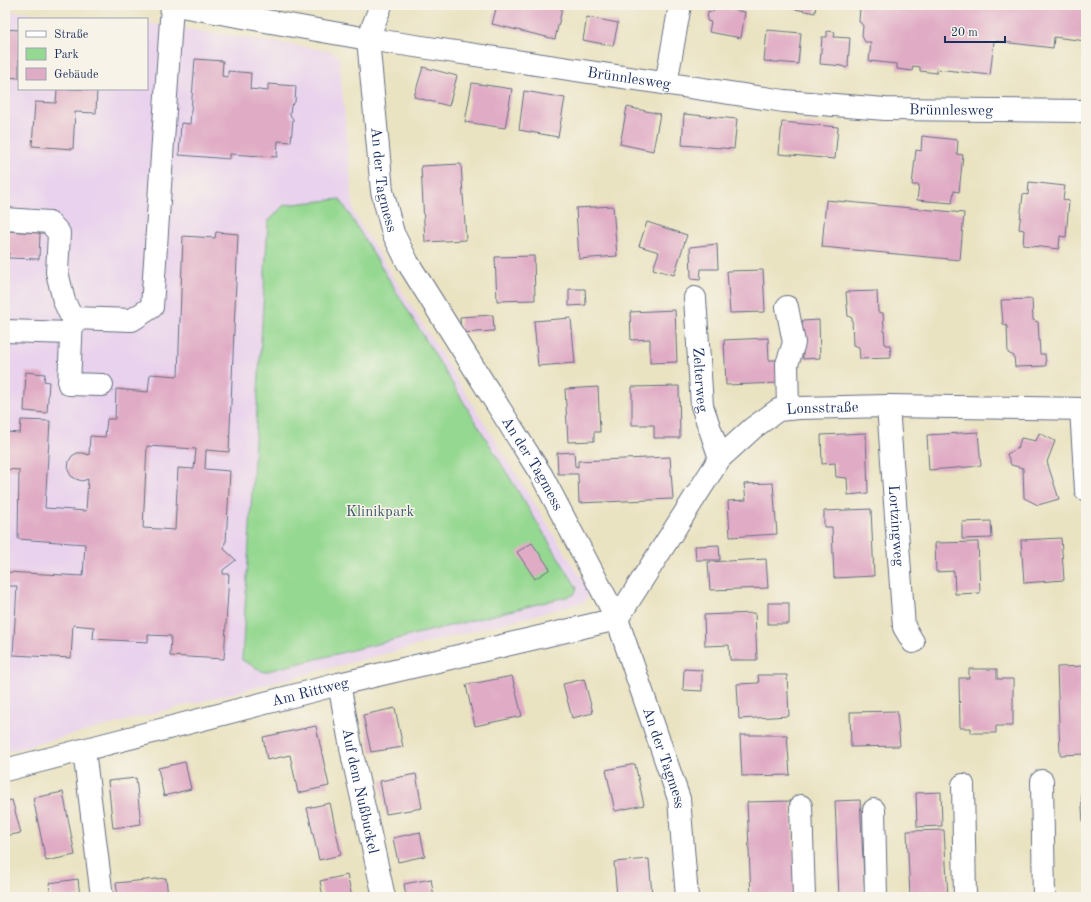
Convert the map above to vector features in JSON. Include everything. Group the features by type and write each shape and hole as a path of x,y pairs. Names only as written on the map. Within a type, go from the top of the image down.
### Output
{"street":[{"path":"5,331 132,320 152,306 172,5"},
{"name":"Brünnlesweg","path":"175,5 368,39 666,84 784,100 885,109 1086,112"},
{"path":"368,39 381,5"},
{"path":"666,84 680,5"},
{"name":"An der Tagmess","path":"368,39 382,191 393,233 408,263 542,476 617,619 679,799 688,897"},
{"path":"5,220 49,222 59,233 57,272 71,325 69,384 102,384"},
{"name":"Zelterweg","path":"695,298 702,406 720,458"},
{"path":"787,306 794,343 787,364 788,409"},
{"name":"Lonsstraße","path":"617,619 720,458 753,428 778,410 799,408 888,406 1083,409"},
{"name":"Lortzingweg","path":"888,406 904,627 913,642"},
{"path":"1083,409 1086,490"},
{"name":"Am Rittweg","path":"5,770 339,684 617,619"},
{"name":"Auf dem Nußbuckel","path":"339,684 353,758 384,897"},
{"path":"84,750 102,897"},
{"path":"1042,781 1044,897"},
{"path":"963,785 965,897"},
{"path":"801,806 804,897"},
{"path":"874,810 876,897"}],"shaded area":[{"path":"5,11 92,18 18,18 18,90 148,90 148,23 330,51 339,56 354,214 589,591 585,602 5,752"}],"green space":[{"name":"Klinikpark","path":"340,199 577,588 574,595 264,672 242,660 268,222 284,205"}],"building":[{"path":"497,5 563,5 555,39 492,24"},
{"path":"790,5 816,5 815,13 790,8"},
{"path":"856,5 1086,5 1086,41 1054,37 1053,48 994,41 990,75 937,69 937,73 920,71 920,67 913,66 912,71 897,69 897,64 869,61 871,42 865,42 862,36 863,26 859,22 860,7"},
{"path":"714,7 745,12 741,38 709,32 711,22 707,21 708,11 713,12"},
{"path":"587,17 618,23 613,46 583,40"},
{"path":"5,29 18,30 18,78 5,77"},
{"path":"767,30 801,33 798,64 764,61"},
{"path":"827,31 835,32 834,37 850,38 849,66 845,68 843,66 820,64 822,37 827,37"},
{"path":"195,59 223,61 222,76 228,77 228,71 251,73 250,89 268,91 268,84 296,86 295,102 291,106 290,115 293,119 291,142 278,141 277,157 230,154 230,159 179,155 181,123 190,124"},
{"path":"423,67 457,76 449,106 414,97"},
{"path":"472,83 512,89 505,128 465,122"},
{"path":"57,90 97,90 96,113 75,112 73,149 32,146 35,102 56,103"},
{"path":"524,91 565,98 558,137 519,130"},
{"path":"627,107 660,114 653,151 620,144"},
{"path":"684,114 737,119 734,149 682,145"},
{"path":"782,122 838,127 835,159 779,154"},
{"path":"922,136 958,140 957,154 963,155 959,192 954,191 952,203 917,200 919,185 912,185 916,150 921,151"},
{"path":"461,164 466,240 425,242 421,166"},
{"path":"1029,182 1065,186 1063,199 1069,201 1066,237 1060,236 1059,249 1023,245 1024,230 1019,229 1023,194 1028,195"},
{"path":"826,200 964,213 960,260 822,247"},
{"path":"613,206 617,256 579,259 576,208"},
{"path":"647,222 687,235 674,275 653,269 659,252 639,246"},
{"path":"5,231 40,233 39,259 8,258 9,253 5,253"},
{"path":"216,232 238,234 229,452 206,450 205,469 230,471 226,542 224,549 236,560 223,570 223,574 229,574 224,659 170,656 171,636 148,635 148,642 93,639 94,627 73,625 71,658 13,655 17,586 5,586 5,572 83,576 85,544 18,539 19,470 5,469 5,432 20,433 21,420 50,421 45,508 86,511 88,479 82,481 71,476 68,470 69,461 72,456 77,453 89,455 90,436 105,437 107,419 115,419 116,389 148,392 150,374 178,376 183,236 215,238","holes":["147,446 196,449 194,469 178,468 175,530 143,528"]},
{"path":"717,244 718,269 701,269 700,280 691,279 690,247"},
{"path":"534,256 535,300 497,301 495,257"},
{"path":"763,270 765,312 730,313 727,271"},
{"path":"569,289 585,289 586,305 569,306"},
{"path":"877,291 878,312 883,313 885,345 890,345 891,358 860,359 859,347 853,345 852,318 848,316 846,292"},
{"path":"1032,299 1033,320 1038,322 1040,354 1045,354 1046,366 1015,367 1014,356 1008,353 1007,326 1003,324 1001,300"},
{"path":"675,310 677,362 650,363 650,339 631,340 630,312"},
{"path":"493,315 494,331 461,333 460,317"},
{"path":"571,318 575,363 538,366 534,321"},
{"path":"819,320 820,358 803,359 802,321"},
{"path":"768,338 769,360 778,360 780,383 726,385 724,340"},
{"path":"26,372 45,374 44,381 49,382 47,413 24,411"},
{"path":"679,386 680,438 654,438 654,425 632,425 632,387"},
{"path":"598,387 600,432 594,432 594,441 568,442 565,389"},
{"path":"978,432 981,466 929,470 927,435"},
{"path":"866,433 868,493 848,495 847,478 836,477 835,463 822,464 821,435"},
{"path":"1039,433 1055,441 1047,462 1059,499 1038,505 1024,498 1023,468 1011,465 1007,454 1018,448 1021,438 1036,441"},
{"path":"574,452 575,466 578,467 578,461 670,457 673,499 579,503 578,474 558,474 557,453"},
{"path":"773,483 777,534 730,537 728,501 746,500 744,484"},
{"path":"871,509 874,576 834,578 832,527 824,527 824,511"},
{"path":"991,521 992,538 962,539 962,522"},
{"path":"1061,538 1064,580 1024,583 1021,540"},
{"path":"978,542 980,593 955,594 954,571 936,572 935,543"},
{"path":"532,543 550,569 535,579 517,552"},
{"path":"719,545 720,560 696,560 695,546"},
{"path":"766,559 768,588 710,590 708,562"},
{"path":"768,603 789,603 789,624 768,624"},
{"path":"755,613 757,660 730,660 729,645 705,646 704,615"},
{"path":"1086,666 1086,754 1060,755 1057,667"},
{"path":"684,669 702,670 702,691 683,690"},
{"path":"969,669 997,669 997,679 1013,679 1013,726 996,726 996,733 971,733 971,728 960,728 959,678 969,678"},
{"path":"758,675 787,675 789,716 739,719 737,684 759,683"},
{"path":"512,676 522,716 475,726 466,685"},
{"path":"584,679 593,713 572,718 563,684"},
{"path":"395,708 403,747 371,752 363,715"},
{"path":"897,711 900,746 851,747 850,712"},
{"path":"316,726 329,786 298,793 290,755 267,760 263,737"},
{"path":"740,735 787,735 790,775 742,776"},
{"path":"185,762 191,789 164,796 158,768"},
{"path":"635,764 644,805 615,811 606,770"},
{"path":"416,774 422,808 386,814 380,781"},
{"path":"136,778 141,824 113,828 108,781"},
{"path":"63,792 75,855 46,861 33,798"},
{"path":"941,792 942,826 917,827 916,793"},
{"path":"1081,792 1086,792 1086,822 1083,822"},
{"path":"12,800 21,833 5,836 5,801"},
{"path":"860,800 865,897 839,897 835,801"},
{"path":"791,801 796,897 751,897 747,802"},
{"path":"330,803 341,855 319,860 307,808"},
{"path":"944,830 948,897 910,897 907,831"},
{"path":"420,832 425,856 398,862 393,838"},
{"path":"649,859 652,895 617,897 614,862"},
{"path":"347,875 352,897 323,897 320,881"},
{"path":"166,878 168,897 118,897 116,883"},
{"path":"78,879 80,897 51,897 49,883"},
{"path":"431,879 434,897 406,897 404,884"}]}
